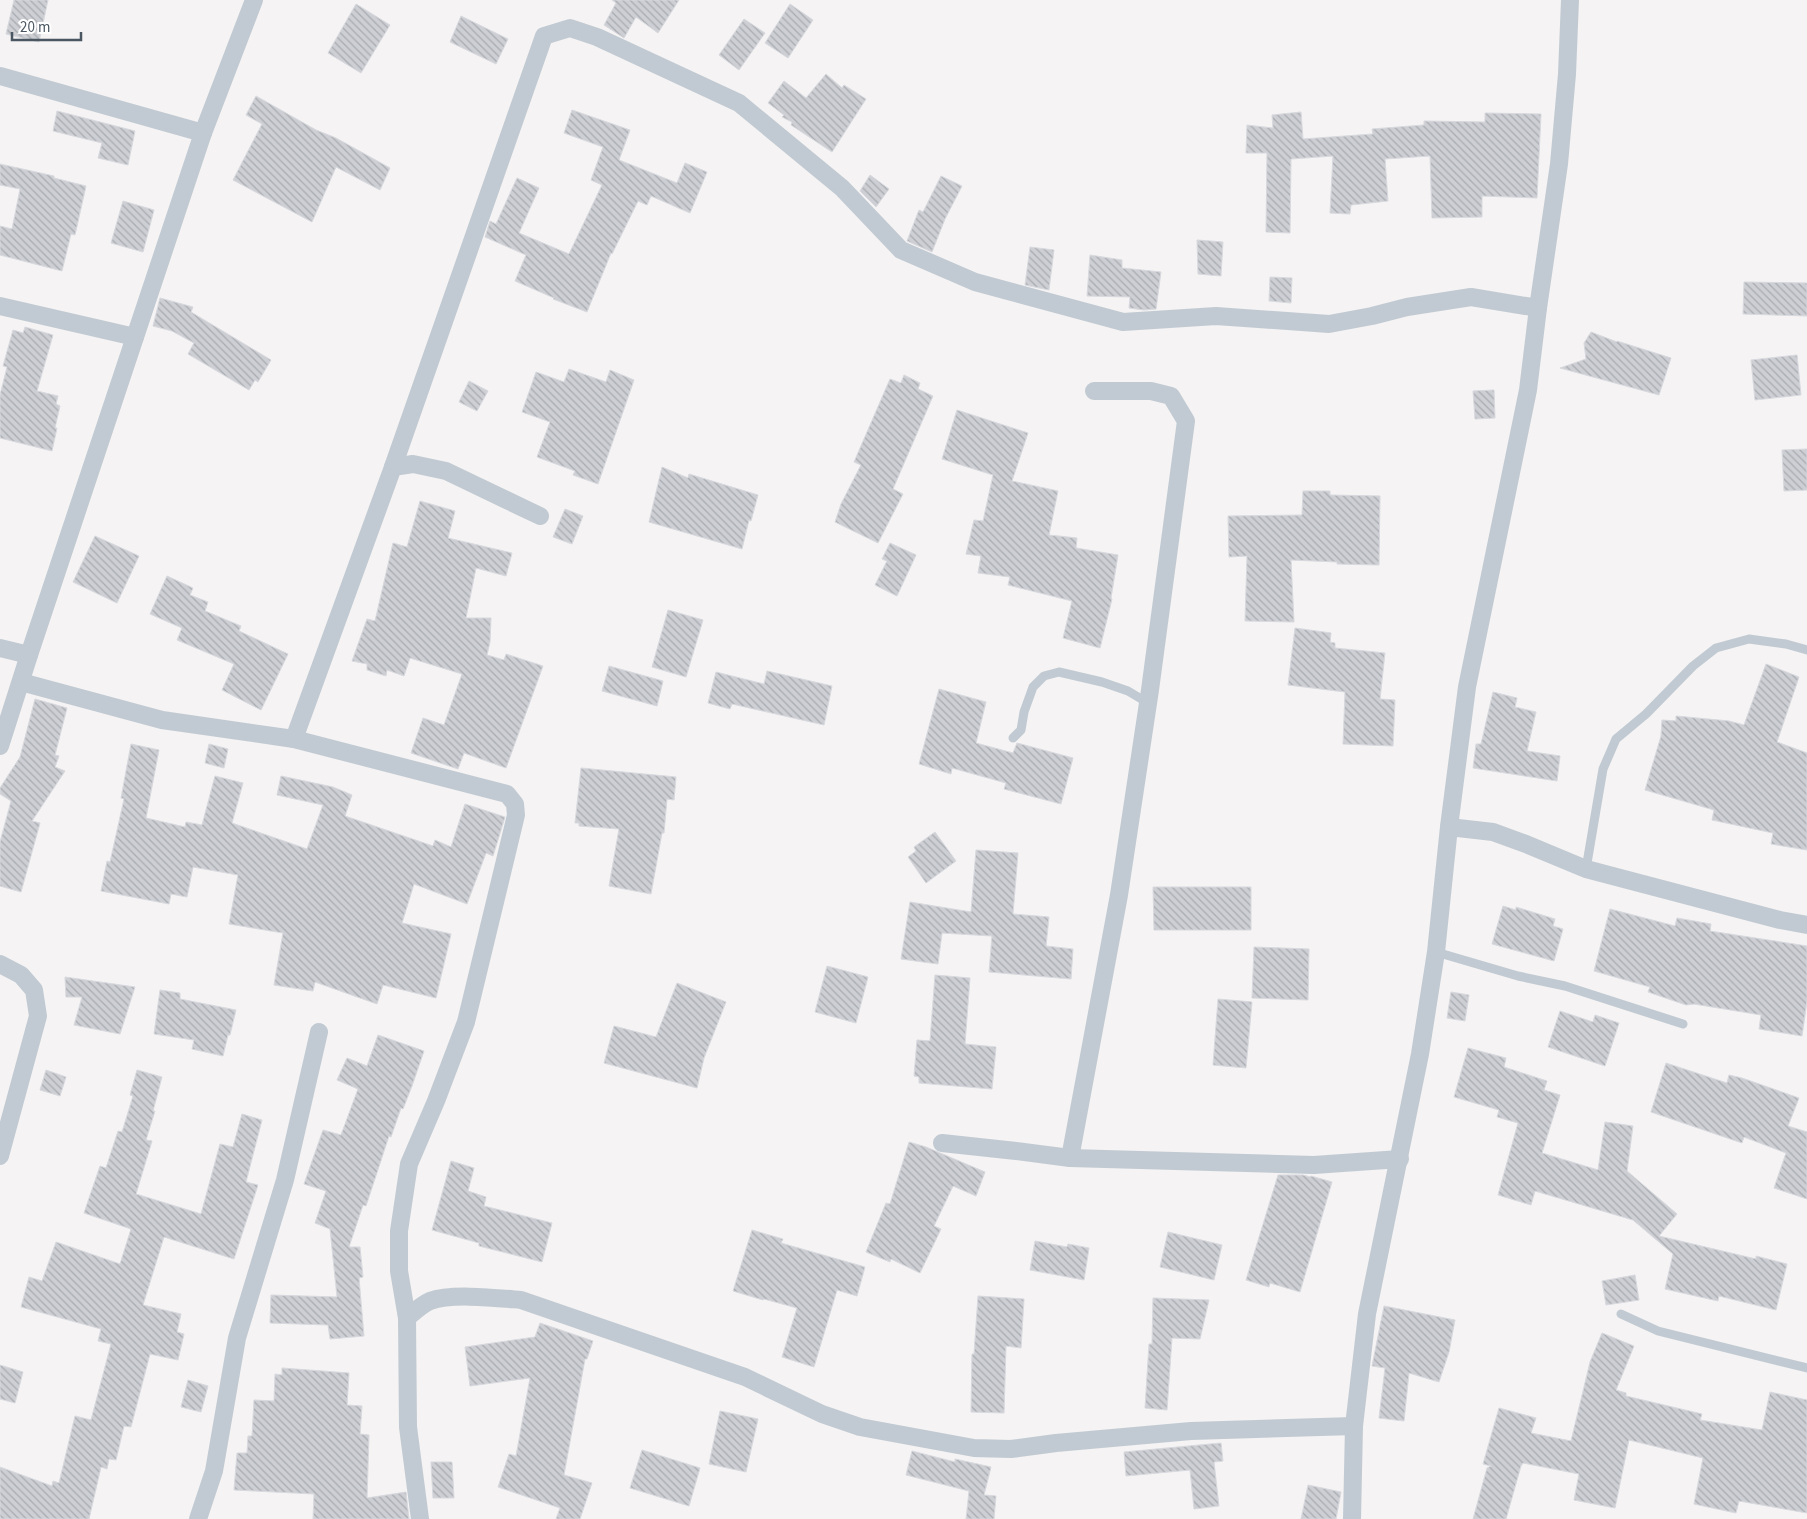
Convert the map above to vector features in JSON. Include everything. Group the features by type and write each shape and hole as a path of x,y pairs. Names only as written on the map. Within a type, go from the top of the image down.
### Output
{"street":[{"path":"0,746 203,133 254,0"},
{"path":"1352,1519 1354,1426 1367,1314 1420,1054 1436,952 1449,827 1467,687 1528,390 1559,164 1567,74 1570,0"},
{"path":"294,739 393,467 544,36 570,28 597,37 739,103 842,188 901,250 975,282 1123,322 1216,316 1329,324 1372,316 1407,306 1472,297 1538,308"},
{"path":"0,76 203,133"},
{"path":"0,306 135,337"},
{"path":"1070,1158 1119,895 1148,703 1186,421 1172,396 1151,391 1094,391"},
{"path":"393,467 413,464 446,471 540,516"},
{"path":"0,648 29,656"},
{"path":"21,682 162,720 294,739 507,794 516,804 516,815 466,1022 409,1164 398,1231 399,1271 407,1318 408,1427 420,1519"},
{"path":"1449,827 1493,832 1586,869 1761,916 1807,925"},
{"path":"0,964 21,974 34,990 38,1016 0,1156"},
{"path":"198,1519 214,1471 237,1338 285,1180 319,1032"},
{"path":"942,1143 1070,1158 1314,1165 1400,1159"},
{"path":"407,1318 430,1301 445,1298 486,1297 521,1300 745,1377 822,1414 860,1427 974,1448 1011,1449 1191,1431 1354,1426"}],"lane":[{"path":"1586,869 1603,770 1616,739 1646,714 1693,666 1716,648 1749,639 1786,644 1807,650"},
{"path":"1013,738 1021,730 1024,712 1033,687 1044,676 1059,672 1102,682 1128,691 1148,703"},
{"path":"1436,952 1518,976 1565,986 1683,1024"},
{"path":"1621,1314 1658,1331 1807,1368"}],"building":[{"path":"14,0 48,0 39,42 6,34"},
{"path":"612,0 679,0 658,33 636,17 624,38 604,25 616,3"},
{"path":"356,4 390,25 361,73 328,53"},
{"path":"790,4 813,20 788,58 765,43"},
{"path":"461,16 508,39 496,64 450,42"},
{"path":"744,19 765,33 739,70 719,55"},
{"path":"826,74 842,88 844,85 866,99 832,152 791,125 792,122 782,117 784,115 768,103 784,81 806,98"},
{"path":"256,96 316,130 336,138 390,168 380,190 336,167 312,222 233,180 262,124 246,115"},
{"path":"572,110 630,130 619,160 677,183 685,163 707,172 690,213 651,196 647,205 638,201 611,253 587,312 553,299 515,281 526,255 485,237 490,221 496,224 517,178 539,188 519,233 569,254 602,185 591,180 603,147 564,133"},
{"path":"57,111 135,131 128,165 98,158 102,143 53,131"},
{"path":"1301,112 1303,139 1373,134 1372,129 1424,125 1424,121 1485,122 1485,113 1541,114 1537,198 1482,196 1482,217 1432,218 1430,156 1385,159 1388,201 1351,205 1350,214 1330,213 1333,156 1291,159 1290,233 1266,232 1267,153 1246,153 1247,125 1273,128 1272,115"},
{"path":"0,164 54,176 54,178 86,186 75,235 71,234 62,271 0,255 0,226 12,229 20,189 0,185"},
{"path":"870,175 889,189 876,207 860,191"},
{"path":"941,176 962,186 945,219 932,252 907,241 919,210 923,212"},
{"path":"123,201 154,210 143,252 111,243"},
{"path":"1197,240 1223,242 1221,276 1198,274"},
{"path":"1030,247 1054,250 1049,290 1025,285"},
{"path":"1090,255 1122,260 1122,268 1161,272 1156,309 1129,308 1130,297 1087,296"},
{"path":"1270,277 1292,278 1291,303 1269,301"},
{"path":"1744,282 1807,283 1807,316 1743,314"},
{"path":"160,298 193,307 191,312 271,360 258,382 255,380 249,390 188,354 194,343 172,331 153,326"},
{"path":"25,327 53,335 37,391 58,396 56,404 60,406 52,451 0,438 0,395 7,367 3,366 13,330 23,333"},
{"path":"1591,332 1671,358 1659,395 1560,368 1586,359 1584,343"},
{"path":"1797,355 1801,395 1755,400 1751,360"},
{"path":"569,369 606,382 610,370 634,380 598,484 573,475 575,471 537,457 550,422 522,412 536,372 564,382"},
{"path":"904,375 920,383 918,389 933,396 893,489 903,494 878,543 835,522 841,504 861,465 854,462 890,379 901,383"},
{"path":"469,381 488,391 477,411 459,402"},
{"path":"1494,390 1495,418 1475,419 1473,391"},
{"path":"957,410 1028,433 1012,481 1058,491 1049,535 1077,538 1076,548 1118,555 1112,599 1100,648 1063,638 1072,601 1008,585 1010,577 978,573 981,556 966,554 974,520 983,521 993,475 942,459"},
{"path":"1807,449 1807,490 1784,491 1782,450"},
{"path":"662,467 688,478 689,474 758,495 751,521 749,520 742,549 649,522"},
{"path":"1303,491 1330,491 1330,495 1380,496 1379,565 1291,560 1294,622 1245,621 1247,556 1229,557 1228,516 1302,515"},
{"path":"420,501 455,511 448,538 512,553 506,576 476,568 466,618 491,618 490,642 487,655 504,660 506,654 543,666 506,768 464,753 458,769 411,753 423,718 444,725 462,674 410,658 404,676 387,670 386,676 367,670 367,664 352,661 367,619 375,621 393,543 407,547"},
{"path":"565,509 583,516 572,544 553,537"},
{"path":"95,536 139,556 117,603 73,582"},
{"path":"890,543 916,555 897,596 875,585 887,561 882,559"},
{"path":"167,576 193,588 190,595 208,602 205,611 241,626 239,631 288,654 261,710 222,690 234,664 177,640 182,628 150,614"},
{"path":"668,610 703,620 686,677 652,667"},
{"path":"1295,628 1331,633 1330,642 1335,643 1335,648 1385,653 1380,699 1395,700 1393,746 1343,744 1345,692 1288,685"},
{"path":"1766,664 1799,677 1777,742 1807,753 1807,850 1771,844 1773,833 1712,820 1714,810 1645,790 1661,736 1662,720 1676,721 1676,716 1729,721 1744,725"},
{"path":"609,666 663,681 657,706 602,691"},
{"path":"767,671 832,686 824,725 732,704 730,709 708,703 716,672 764,684"},
{"path":"939,689 986,702 976,743 1013,753 1017,743 1073,758 1061,804 1004,789 1006,783 952,768 951,774 919,764"},
{"path":"1493,692 1517,698 1515,707 1536,712 1527,751 1560,756 1557,781 1473,768 1476,744 1481,744"},
{"path":"35,699 67,708 55,755 59,756 55,767 65,771 32,821 40,823 21,892 0,886 0,842 11,801 0,794 0,788 20,757"},
{"path":"131,744 159,750 146,818 185,827 186,822 202,825 215,776 243,783 232,823 307,849 323,805 277,795 281,776 333,787 352,795 345,816 433,846 435,840 451,847 465,804 505,817 493,856 486,853 467,904 414,884 402,923 451,934 436,998 383,985 377,1004 315,982 313,991 274,985 283,933 229,924 238,875 193,867 187,897 171,894 169,904 101,891 107,861 110,862 124,799 121,798"},
{"path":"209,744 228,749 224,768 205,763"},
{"path":"581,768 676,777 674,800 667,799 664,833 662,833 651,894 609,886 619,829 579,826 579,823 575,823"},
{"path":"935,832 956,861 926,883 908,857 916,851 914,847"},
{"path":"976,850 1018,853 1013,914 1049,917 1046,946 1073,949 1071,979 989,972 992,936 942,933 938,964 901,959 910,902 971,912"},
{"path":"1153,887 1251,887 1251,930 1154,930"},
{"path":"1503,906 1516,910 1516,907 1555,919 1553,926 1563,929 1554,961 1492,944"},
{"path":"1610,909 1675,926 1677,918 1711,924 1710,931 1807,946 1807,1001 1802,1036 1759,1029 1761,1015 1694,1004 1686,1005 1648,992 1650,987 1594,971"},
{"path":"1254,947 1309,949 1308,1000 1252,998"},
{"path":"827,966 868,977 856,1023 815,1012"},
{"path":"935,975 970,978 965,1044 996,1047 992,1089 919,1083 919,1077 914,1076 917,1040 930,1041"},
{"path":"65,977 135,987 120,1034 74,1025 82,997 66,997"},
{"path":"677,983 726,1002 704,1058 697,1088 604,1063 614,1026 656,1037"},
{"path":"160,990 180,993 180,999 236,1010 223,1056 192,1049 194,1040 154,1034"},
{"path":"1451,992 1469,995 1465,1021 1447,1018"},
{"path":"1218,999 1252,1002 1246,1068 1213,1065"},
{"path":"1560,1011 1593,1022 1595,1015 1619,1023 1605,1066 1548,1047"},
{"path":"378,1035 424,1051 403,1109 401,1108 391,1137 389,1136 366,1206 363,1205 349,1247 360,1247 363,1277 359,1278 364,1336 330,1339 328,1325 270,1323 271,1295 337,1297 330,1229 315,1223 326,1191 304,1184 323,1130 341,1135 358,1089 337,1080 347,1058 367,1066"},
{"path":"1468,1048 1506,1058 1504,1067 1547,1081 1544,1090 1560,1095 1542,1153 1598,1170 1605,1122 1633,1126 1627,1171 1677,1214 1659,1236 1756,1259 1756,1256 1787,1264 1776,1310 1719,1296 1718,1301 1665,1289 1673,1254 1633,1220 1535,1191 1531,1205 1498,1195 1518,1123 1497,1117 1499,1110 1454,1097"},
{"path":"1666,1063 1727,1083 1729,1075 1742,1078 1799,1098 1788,1126 1807,1132 1807,1199 1774,1188 1786,1153 1744,1137 1742,1143 1651,1112"},
{"path":"46,1070 66,1077 60,1096 40,1090"},
{"path":"137,1070 162,1077 153,1111 155,1111 146,1140 152,1141 136,1194 201,1214 220,1144 233,1147 242,1114 262,1120 246,1182 258,1185 234,1259 164,1237 143,1305 181,1314 177,1332 184,1334 178,1360 150,1354 131,1427 124,1426 116,1460 109,1459 107,1469 101,1467 89,1519 0,1519 0,1467 52,1486 53,1481 59,1483 75,1416 91,1420 111,1344 98,1341 101,1329 21,1307 29,1277 42,1281 56,1242 120,1264 131,1229 84,1213 100,1166 106,1168 118,1131 122,1132 133,1096 130,1095"},
{"path":"909,1142 926,1147 985,1172 976,1196 953,1186 934,1226 941,1229 920,1273 891,1259 890,1262 866,1252 886,1203 890,1204"},
{"path":"451,1161 474,1168 468,1191 486,1197 484,1206 552,1223 542,1262 479,1246 479,1243 432,1230"},
{"path":"1278,1175 1311,1176 1332,1182 1300,1292 1270,1283 1269,1287 1246,1280"},
{"path":"752,1230 783,1239 781,1243 865,1267 857,1296 837,1290 814,1367 782,1357 797,1308 733,1291"},
{"path":"1168,1232 1222,1245 1214,1280 1160,1267"},
{"path":"1035,1241 1067,1247 1068,1244 1089,1248 1084,1280 1030,1270"},
{"path":"1635,1275 1639,1300 1606,1305 1602,1281"},
{"path":"978,1296 1024,1299 1021,1348 1006,1346 1004,1413 971,1412 972,1354 974,1354"},
{"path":"1153,1298 1209,1300 1200,1339 1172,1338 1167,1410 1145,1408 1149,1344 1152,1344"},
{"path":"1384,1306 1455,1320 1449,1352 1439,1382 1409,1373 1404,1421 1379,1418 1385,1368 1372,1366"},
{"path":"540,1323 593,1341 587,1359 585,1359 564,1475 592,1483 580,1519 556,1519 560,1508 498,1487 509,1454 516,1456 530,1378 470,1386 465,1347 535,1337"},
{"path":"1602,1333 1634,1346 1616,1390 1626,1393 1626,1396 1702,1414 1700,1420 1762,1430 1770,1392 1807,1400 1807,1513 1739,1501 1736,1513 1694,1504 1703,1458 1629,1440 1615,1508 1574,1500 1579,1474 1523,1463 1506,1519 1473,1519 1487,1468 1491,1466 1483,1464 1499,1408 1536,1418 1531,1433 1571,1441 1590,1362"},
{"path":"0,1365 23,1372 15,1403 0,1399"},
{"path":"282,1368 349,1373 347,1405 362,1406 360,1434 369,1435 367,1498 406,1492 409,1519 313,1519 314,1494 234,1490 237,1453 247,1453 248,1436 252,1436 254,1400 274,1401 275,1374 282,1375"},
{"path":"188,1380 208,1386 201,1412 181,1407"},
{"path":"720,1411 758,1419 746,1472 709,1464"},
{"path":"1221,1443 1223,1461 1214,1462 1219,1506 1194,1509 1190,1470 1126,1476 1124,1452"},
{"path":"642,1450 700,1468 689,1506 630,1488"},
{"path":"912,1451 955,1462 955,1459 991,1467 984,1495 996,1496 994,1519 966,1519 969,1491 906,1475"},
{"path":"431,1462 452,1462 454,1498 433,1498"},
{"path":"1308,1485 1341,1492 1336,1519 1301,1519"}]}
